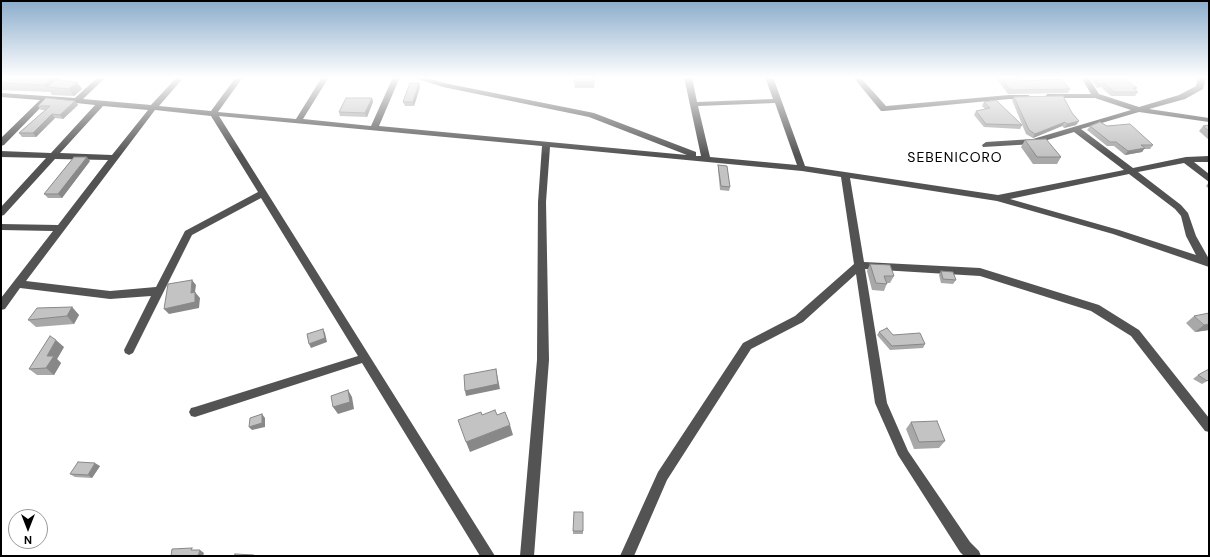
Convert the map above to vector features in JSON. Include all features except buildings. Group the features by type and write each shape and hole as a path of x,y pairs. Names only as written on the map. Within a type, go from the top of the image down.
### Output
{"street":[{"path":"1,143 41,103"},
{"path":"1,213 101,103 802,168 844,174 997,198 1116,232 1206,262"},
{"path":"1,306 158,103"},
{"path":"214,113 221,103"},
{"path":"298,121 309,103"},
{"path":"374,128 385,103"},
{"path":"531,103 591,115 706,159"},
{"path":"706,159 694,104 722,103"},
{"path":"779,103 802,168"},
{"path":"879,103 884,109 947,103"},
{"path":"1117,103 1139,110 1209,120"},
{"path":"986,145 1034,141 1077,130 1162,103"},
{"path":"214,113 488,556"},
{"path":"1077,130 1178,207 1185,215 1191,236 1206,262"},
{"path":"527,556 543,360 542,202 546,144"},
{"path":"1,154 115,158"},
{"path":"997,198 1186,160 1209,159"},
{"path":"1186,160 1209,179"},
{"path":"844,174 881,403 904,454 965,547 974,556"},
{"path":"129,350 188,234 263,193"},
{"path":"1,227 61,228"},
{"path":"627,556 662,476 747,346 799,319 859,265 980,272 1095,308 1135,333 1209,427"},
{"path":"18,284 110,295 159,291"},
{"path":"195,412 365,358"}],"district":[{"name":"SEBENICORO","path":"955,158"}]}
